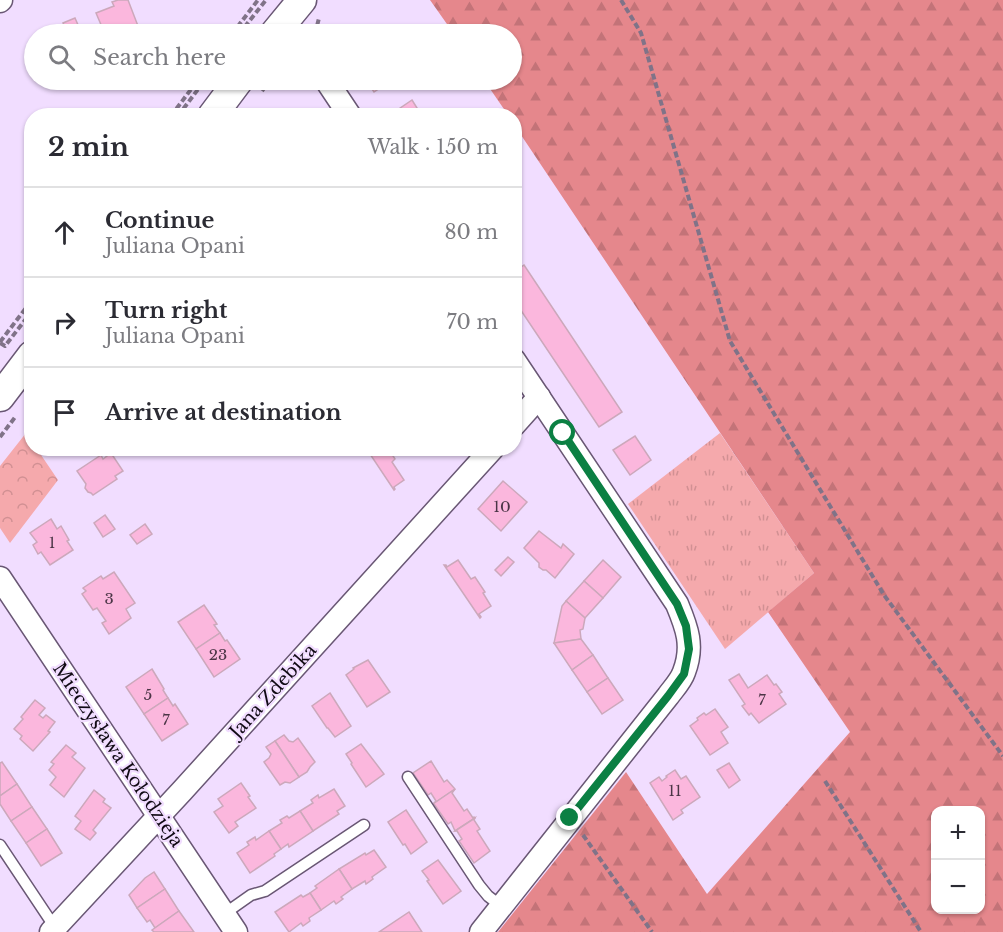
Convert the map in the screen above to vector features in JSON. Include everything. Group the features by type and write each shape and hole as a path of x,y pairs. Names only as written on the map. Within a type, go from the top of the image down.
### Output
{"street":[{"path":"218,108 232,90"},
{"path":"333,90 345,108"},
{"path":"0,397 24,366"},
{"path":"481,932 668,696 684,674 689,649 686,626 677,604 522,372"},
{"path":"522,416 539,397"},
{"name":"Jana Zdebika","path":"55,930 486,456"},
{"name":"Mieczysława Kołodzieja","path":"0,578 230,923"}],"lane":[{"path":"408,777 479,885 501,906"},
{"path":"230,923 251,895 265,891 364,825"},
{"path":"0,845 55,930"}],"path":[{"path":"240,24 258,0"},
{"path":"247,24 266,0"},
{"path":"621,0 641,33 730,341 884,594 1003,756"},
{"path":"177,108 190,90"},
{"path":"184,108 198,90"},
{"path":"24,310 0,342 5,346 24,321"},
{"path":"825,782 921,932"},
{"path":"570,818 652,932"}],"green space":[{"path":"430,0 1003,0 1003,932 498,932 626,772 707,894 850,732 768,612 814,573 522,136 522,108 503,108 491,90 522,90 522,24 447,24"},
{"path":"720,433 814,573 725,649 628,504"},
{"path":"24,436 24,456 42,456 58,480 10,543 0,528 0,466"}],"building":[{"path":"128,0 137,24 101,24 96,13 114,6 112,2"},
{"path":"75,18 78,24 63,24"},
{"path":"412,100 417,108 400,108"},
{"path":"524,265 622,412 599,427 522,312 522,266"},
{"path":"635,436 651,460 630,475 613,450"},
{"path":"100,456 103,459 113,456 123,471 115,476 117,479 93,495 85,488 86,484 77,471"},
{"path":"371,456 393,456 395,459 392,462 404,480 394,487 394,490"},
{"path":"503,481 527,502 501,531 478,509"},
{"path":"105,515 115,529 103,537 94,523"},
{"path":"51,519 57,529 61,526 73,550 50,565 41,552 38,554 33,545 37,542 30,533"},
{"path":"145,524 152,534 137,544 130,535"},
{"path":"539,531 561,548 563,544 574,554 555,578 539,567 539,563 524,548"},
{"path":"508,557 514,562 501,576 495,570"},
{"path":"458,560 471,579 475,577 491,606 479,614 480,618 444,565 447,567"},
{"path":"603,560 621,577 603,598 584,581"},
{"path":"114,572 135,603 126,609 131,618 109,634 102,623 106,621 97,608 93,610 82,594 86,591 83,588 101,576 103,579"},
{"path":"584,581 603,598 585,618 566,601"},
{"path":"566,601 585,618 583,629 580,630 581,639 554,643 562,606"},
{"path":"204,605 217,624 214,625 220,633 196,649 178,622"},
{"path":"220,633 240,659 214,677 196,649"},
{"path":"581,639 593,655 572,670 554,643"},
{"path":"593,655 608,678 587,692 572,670"},
{"path":"368,660 390,692 367,707 346,675 353,668"},
{"path":"152,669 168,698 144,714 126,687"},
{"path":"739,674 748,688 767,675 782,692 779,694 786,704 759,723 742,706 745,704 729,680"},
{"path":"608,678 623,700 602,714 587,692"},
{"path":"330,693 351,726 335,737 312,706"},
{"path":"168,698 173,706 175,704 188,724 162,741 144,714"},
{"path":"35,700 45,708 39,715 43,718 46,715 55,722 48,731 50,732 33,751 20,739 22,736 14,729"},
{"path":"715,709 728,727 721,732 728,743 710,755 690,726 704,713 706,715"},
{"path":"284,735 293,742 298,738 315,762 307,772 299,777 275,741"},
{"path":"275,741 299,777 290,783 285,782 280,785 264,762 271,754 266,747"},
{"path":"361,744 384,774 366,787 346,754"},
{"path":"66,745 76,753 72,757 85,768 64,797 50,785 56,777 49,770 54,764 51,762"},
{"path":"431,761 444,782 447,780 455,789 433,804 436,801 431,793 428,795 413,773"},
{"path":"2,762 17,784 0,796 0,763"},
{"path":"729,763 740,780 729,788 717,770"},
{"path":"675,770 681,779 686,776 700,797 681,810 683,813 673,820 650,783 659,777 662,781"},
{"path":"241,783 256,808 235,822 238,826 229,833 214,812 223,806 218,799"},
{"path":"17,784 32,807 11,821 0,804 0,796"},
{"path":"334,789 345,806 337,811 339,814 313,831 300,811 313,803 311,800 318,795 319,798"},
{"path":"455,789 452,793 464,811 467,809 475,818 455,831 451,822 448,824 433,804"},
{"path":"94,790 105,799 103,802 111,808 93,830 96,833 90,840 75,829 81,821 75,816"},
{"path":"32,807 47,829 26,843 11,821"},
{"path":"406,810 427,842 411,854 388,822"},
{"path":"300,811 313,831 289,847 288,844 281,849 269,831 282,823 280,820 287,816 289,818"},
{"path":"475,818 480,829 477,831 490,851 474,863 459,841 462,839 455,831"},
{"path":"47,829 62,853 41,866 26,843"},
{"path":"269,831 281,849 274,854 275,856 250,873 237,853 249,845 247,842 255,837 256,840"},
{"path":"374,850 386,867 366,884 365,881 352,889 339,869"},
{"path":"438,860 461,891 443,904 422,871"},
{"path":"339,869 352,889 336,904 334,901 321,910 310,893 317,888 315,886"},
{"path":"154,872 165,889 137,908 129,895"},
{"path":"165,889 179,911 155,928 150,920 147,922 137,908"},
{"path":"310,893 321,910 309,918 310,921 303,926 301,923 289,932 275,912 301,895 303,897"},
{"path":"179,911 194,932 154,932 152,930"},
{"path":"409,912 422,932 379,932"}],"route":[{"path":"563,433 677,604 686,626 689,649 684,674 570,818"}]}
